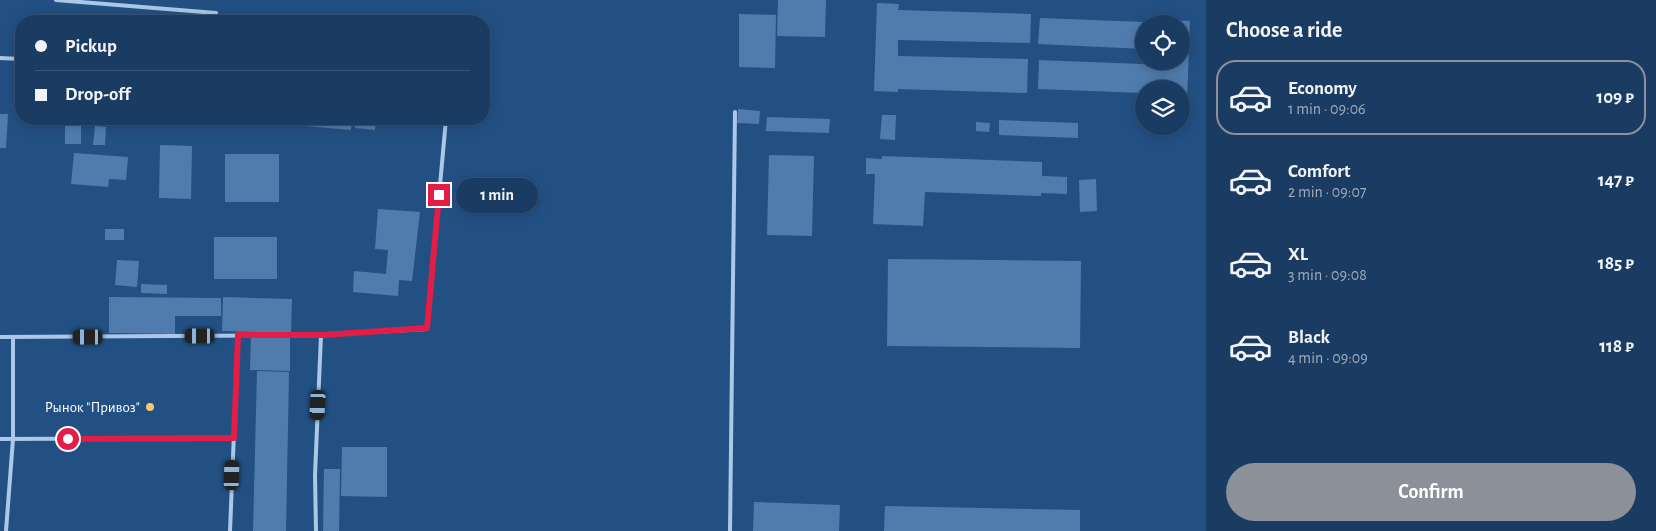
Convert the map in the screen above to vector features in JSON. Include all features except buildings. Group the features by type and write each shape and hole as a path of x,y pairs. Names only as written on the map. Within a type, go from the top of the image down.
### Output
{"lane":[{"path":"56,0 216,13"},
{"path":"0,58 15,59"},
{"path":"730,531 735,112"},
{"path":"0,337 322,335 427,328 445,125"},
{"path":"230,531 238,335"},
{"path":"316,531 315,475 322,335"},
{"path":"6,531 13,439 13,337"},
{"path":"0,439 234,438"}],"place":[{"name":"Рынок \"Привоз\"","path":"150,407"}],"route":[{"path":"68,439 234,438 238,335 322,335 427,328 439,195"}]}
